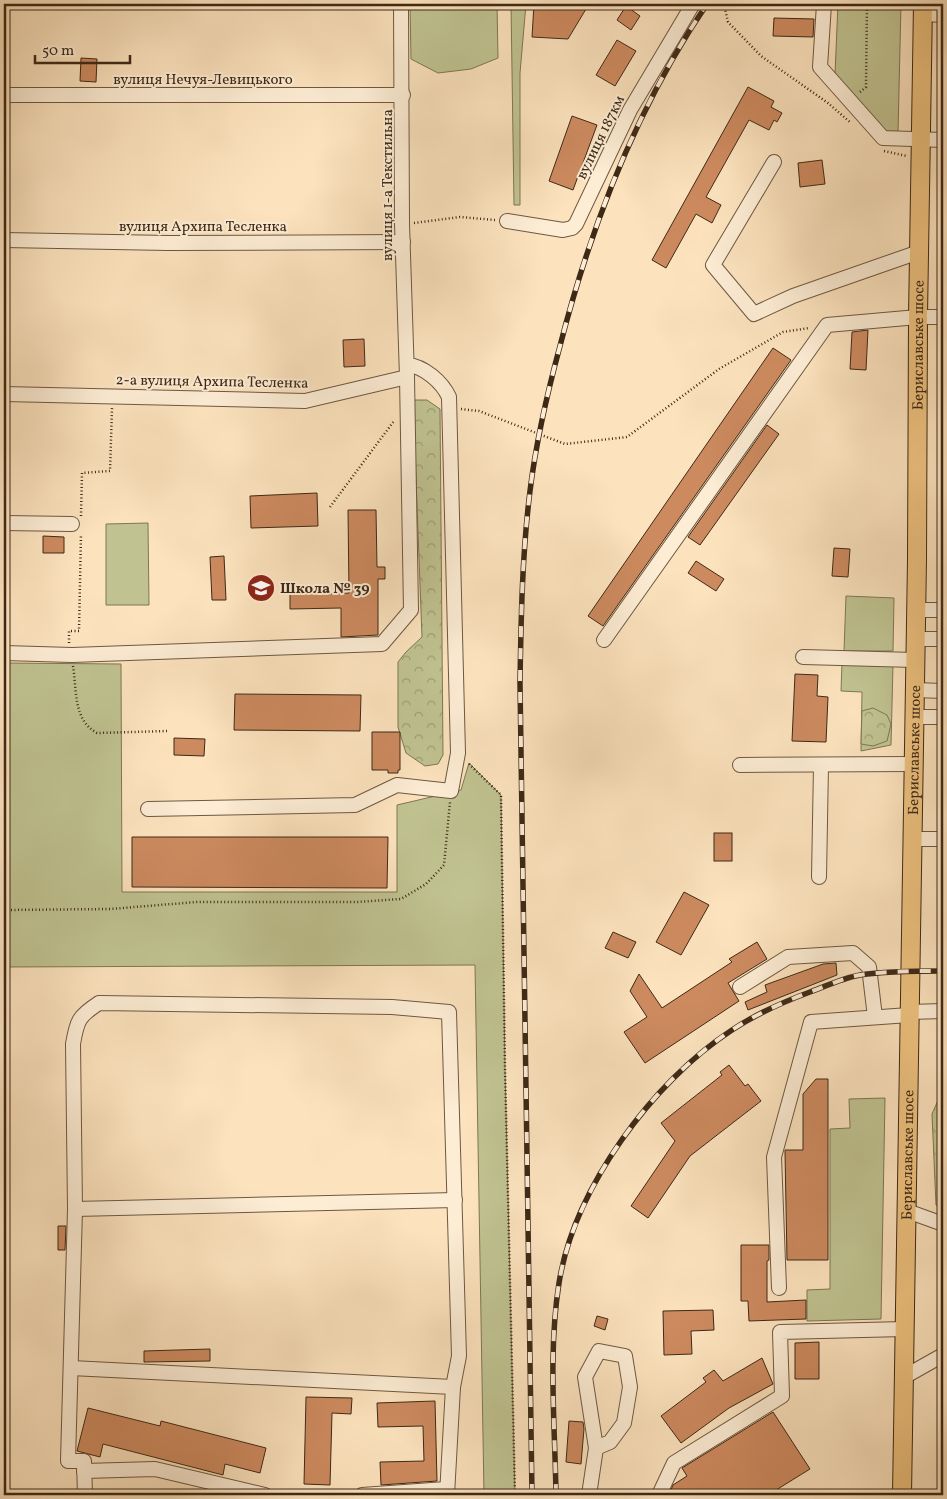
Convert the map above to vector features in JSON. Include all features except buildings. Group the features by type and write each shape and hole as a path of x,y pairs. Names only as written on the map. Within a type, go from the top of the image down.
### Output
{"main road":[{"name":"Бериславське шосе","path":"902,1495 916,639 918,317 923,9"}],"street":[{"name":"вулиця 1-а Текстильна","path":"4,653 72,655 382,644 411,610 407,371 402,224 401,4"},
{"name":"вулиця 187км","path":"506,221 563,230 572,228 576,224 630,110 693,4"},
{"path":"824,4 820,67 884,138 943,140"},
{"path":"923,9 943,14"},
{"name":"вулиця Нечуя-Левицького","path":"4,95 402,95"},
{"path":"774,162 713,265 754,314 793,296 919,252"},
{"name":"вулиця Архипа Тесленка","path":"4,240 168,243 403,242"},
{"path":"604,640 827,325 918,317 943,318"},
{"path":"148,809 355,806 397,785 451,791 458,753 449,397 442,386 429,374 417,367 407,371"},
{"name":"2-а вулиця Архипа Тесленка","path":"4,394 305,401 407,371"},
{"path":"4,523 78,526"},
{"path":"916,610 943,610"},
{"path":"916,639 943,639"},
{"path":"803,657 915,660"},
{"path":"915,690 943,691"},
{"path":"914,717 943,717"},
{"path":"740,766 914,764"},
{"path":"819,877 821,765"},
{"path":"913,839 943,839"},
{"path":"740,987 788,957 853,953 869,967 875,1017"},
{"path":"85,1495 84,1461 68,1461 75,1209 73,1044 79,1018 99,1003 392,1007 449,1012 459,1356 453,1387 447,1492 362,1495"},
{"path":"779,1288 774,1157 811,1022 943,1011"},
{"path":"75,1209 455,1200"},
{"path":"907,1211 943,1224"},
{"path":"659,1495 674,1463 782,1396 780,1332 905,1329"},
{"path":"588,1495 596,1448 585,1378 599,1351 624,1356 630,1387 624,1423 610,1442 596,1448"},
{"path":"904,1377 943,1355"},
{"path":"71,1368 453,1387"},
{"path":"84,1471 155,1469 265,1495"}],"path":[{"path":"724,4 728,22 761,56 828,103 856,128"},
{"path":"850,100 866,87 867,4"},
{"path":"878,147 885,153 921,159"},
{"path":"402,224 460,217 506,221"},
{"path":"450,408 479,411 564,444 627,437 719,369 783,332 827,325"},
{"path":"69,631 79,631 78,526 82,473 110,471 113,396"},
{"path":"330,507 407,404"},
{"path":"72,655 79,714 90,729 97,733 167,731"},
{"path":"458,753 501,794 514,1495"},
{"path":"4,910 110,909 197,902 358,902 401,899 426,884 444,865 451,791"}],"green space":[{"path":"410,4 497,4 498,58 471,69 438,73 411,59"},
{"path":"511,4 526,4 520,73 520,205 514,205"},
{"path":"838,4 901,4 898,133 886,131 835,74"},
{"path":"413,400 427,400 440,409 443,755 438,764 425,766 406,753 398,727 398,662 422,637"},
{"path":"148,523 149,605 106,605 106,524"},
{"path":"846,596 894,598 893,651 844,651"},
{"path":"4,663 121,664 122,892 397,892 397,805 461,790 469,763 501,795 515,1495 484,1495 475,965 4,967"},
{"path":"842,663 893,665 891,745 861,751 862,692 841,691"},
{"path":"873,708 887,715 891,724 887,741 873,746 861,744 862,711"},
{"path":"943,1089 943,1209 936,1205 932,1114"},
{"path":"885,1098 881,1319 807,1321 807,1290 830,1289 830,1129 850,1128 849,1099"}],"railway":[{"path":"532,1495 520,683 521,611 527,515 532,473 546,400 586,256 619,168 638,126 682,43 707,4"},
{"path":"556,1495 553,1362 559,1283 567,1247 581,1211 599,1175 621,1141 646,1108 673,1078 702,1052 741,1024 780,1004 854,976 891,972 943,971"}],"place":[{"name":"Школа № 39","path":"261,588"}]}
